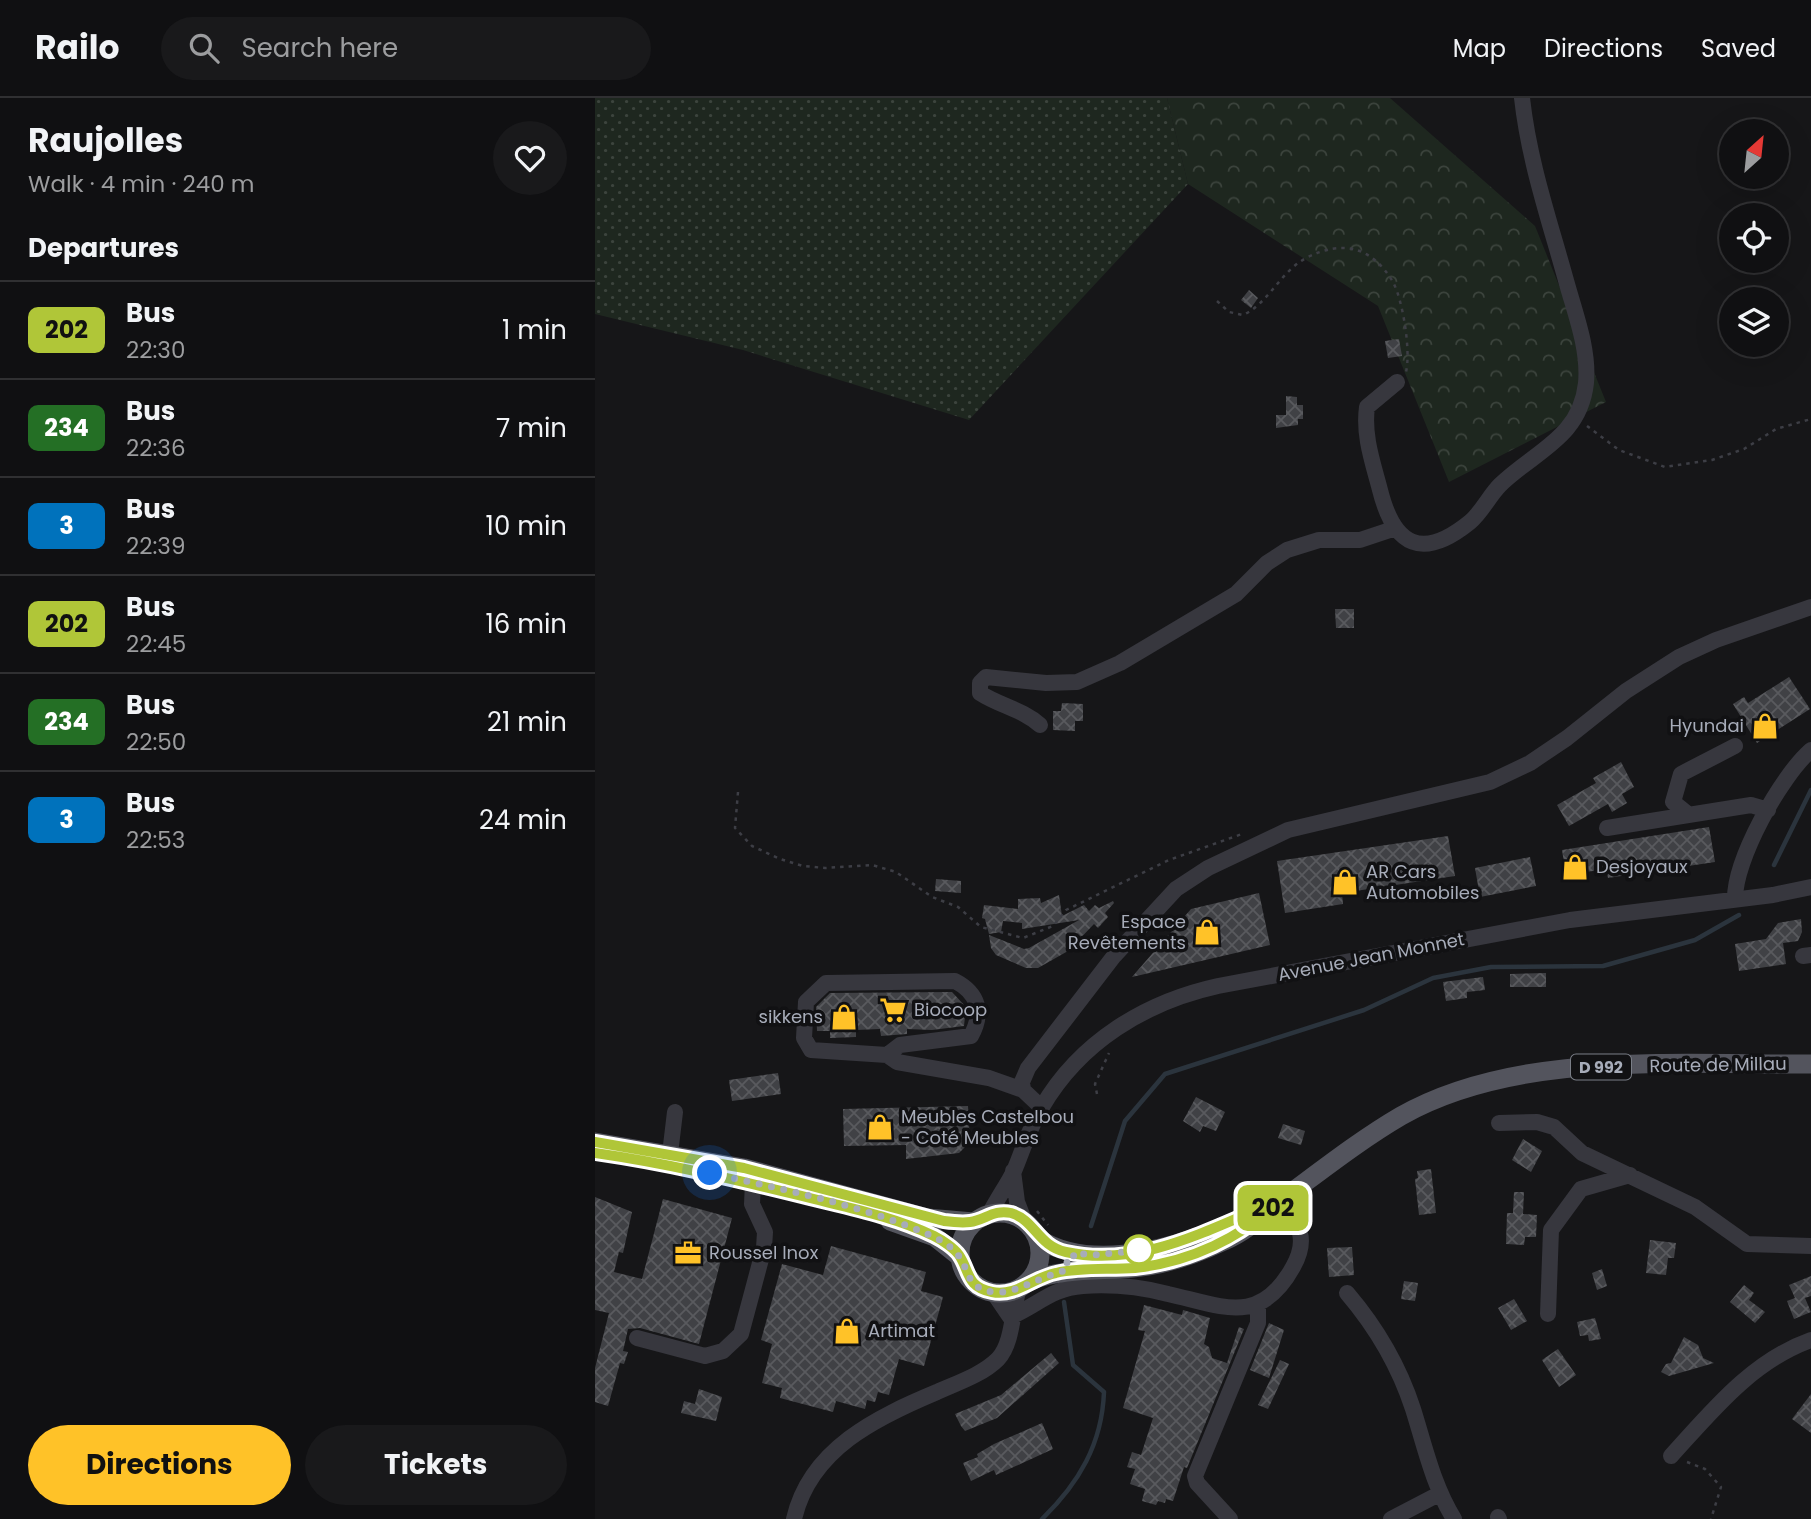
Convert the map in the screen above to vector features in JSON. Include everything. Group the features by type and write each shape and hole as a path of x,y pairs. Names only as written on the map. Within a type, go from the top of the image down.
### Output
{"main road":[{"name":"Route de Millau","path":"993,1292 1024,1285 1067,1270 1169,1263 1227,1241 1259,1221 1281,1200 1399,1117 1447,1094 1487,1081 1528,1072 1594,1067 1811,1064"},
{"path":"595,1142 670,1154 789,1179 927,1218 982,1218 1004,1212 1028,1212 1044,1232 1040,1262 1024,1285"},
{"path":"595,1153 667,1164 753,1182 917,1229 935,1237 960,1256"},
{"name":"Route de Millau","path":"1044,1232 1065,1252 1094,1255 1165,1247 1202,1236 1281,1200"},
{"path":"982,1218 961,1241 960,1256 964,1271 973,1283 993,1292"}],"street":[{"path":"1397,382 1367,407 1364,426 1385,509 1393,529 1405,540 1419,544 1442,539 1471,522 1499,485 1568,431 1576,419 1586,383 1584,348 1538,183 1522,98"},
{"path":"1040,725 1026,712 992,701 980,693 980,683 986,677 1047,683 1077,682 1120,663 1236,594 1268,563 1287,550 1319,540 1360,540 1393,529"},
{"path":"1023,1090 1022,1082 1028,1068 1114,956 1177,889 1208,868 1288,830 1490,782 1530,763 1567,738 1626,691 1679,657 1716,640 1811,607"},
{"path":"1689,815 1673,802 1681,774 1735,746"},
{"path":"1735,900 1738,872 1768,810 1801,759 1811,750"},
{"path":"1607,828 1751,804 1768,810"},
{"name":"Avenue Jean Monnet","path":"982,1218 1013,1171 1041,1107 1069,1070 1107,1035 1148,1009 1218,986 1570,920 1735,900 1811,887"},
{"path":"887,1055 900,1045 971,1036 977,1026 978,1003 968,988 954,981 826,983 806,1002 804,1038 811,1050 887,1055 897,1062 989,1078 1023,1090 1041,1107"},
{"path":"670,1154 675,1112"},
{"path":"1499,1123 1537,1122 1554,1127 1583,1153 1695,1207 1747,1244 1811,1246"},
{"path":"1013,1171 1017,1202 1028,1212"},
{"path":"1548,1314 1551,1230 1581,1189 1630,1175"},
{"path":"636,1338 705,1356 723,1351 741,1334 764,1248 765,1232 752,1204 753,1182"},
{"path":"1010,1317 1044,1296 1068,1288 1107,1285 1165,1293 1226,1308 1258,1305 1286,1279 1303,1245 1298,1223 1281,1200"},
{"path":"796,1512 809,1484 846,1438 894,1410 985,1370 999,1358 1009,1341 1010,1317 1024,1285"},
{"path":"993,1292 1010,1317"},
{"path":"1347,1293 1369,1319 1386,1347 1412,1406 1439,1494 1454,1519"},
{"path":"1230,1519 1197,1483 1195,1476 1258,1323 1258,1305"},
{"path":"1671,1456 1726,1396 1788,1348 1811,1340"},
{"path":"1391,1519 1439,1494"}],"path":[{"path":"1217,301 1229,312 1243,316 1256,309 1306,258 1355,247 1368,254 1386,271 1398,291 1409,359 1406,372 1397,382"},
{"path":"1576,419 1619,450 1665,467 1712,460 1744,449 1776,429 1811,419"},
{"path":"738,792 735,828 753,846 803,866 825,868 872,865 896,872 932,897 958,907 981,927 1023,938 1053,926 1066,910 1169,860 1250,831"},
{"path":"1097,1094 1094,1084 1111,1048 1107,1035"},
{"path":"1028,1212 1044,1232"},
{"path":"1671,1456 1705,1469 1721,1487 1711,1519"}],"green space":[{"path":"595,98 1167,98 1188,184 969,420 743,350 595,314"},
{"path":"1167,98 1390,98 1535,226 1606,402 1449,482 1378,306 1188,184"}],"building":[{"path":"1249,290 1258,298 1251,308 1241,300"},
{"path":"1399,339 1402,356 1388,358 1385,341"},
{"path":"1286,396 1297,397 1297,405 1303,405 1303,419 1298,419 1298,425 1276,428 1276,415 1286,415"},
{"path":"1335,609 1354,609 1354,628 1336,628"},
{"name":"Hyundai","path":"1789,677 1810,709 1757,743 1733,704 1744,697 1748,703"},
{"path":"1062,703 1083,704 1083,721 1075,721 1075,731 1053,730 1053,711 1061,711"},
{"path":"1621,762 1634,787 1622,794 1627,803 1612,812 1608,804 1569,826 1557,805 1596,783 1593,778"},
{"path":"1709,827 1715,862 1608,878 1606,869 1566,875 1562,850"},
{"path":"1448,836 1455,876 1342,893 1343,904 1285,913 1277,861"},
{"path":"1530,857 1536,886 1480,897 1475,868"},
{"path":"936,879 961,881 961,893 935,891"},
{"path":"1259,893 1270,945 1132,977 1191,909"},
{"path":"1059,895 1062,916 1084,905 1089,911 1095,905 1099,908 1113,901 1114,903 1105,913 1108,917 1098,928 1094,924 1068,951 1038,968 1026,968 996,955 991,948 989,935 1024,949 1079,920 1022,929 1022,923 1003,921 1001,932 989,934 985,919 982,918 984,905 1018,909 1018,899 1040,898 1041,903"},
{"path":"1801,919 1802,932 1798,941 1783,943 1786,964 1739,971 1735,944 1766,939 1778,923"},
{"path":"1546,973 1546,987 1510,987 1510,974"},
{"path":"1483,977 1485,990 1467,992 1467,998 1446,1001 1443,982"},
{"path":"952,992 966,1007 964,1026 932,1030 907,1029 907,1034 881,1036 880,1029 856,1030 856,1037 830,1038 830,1031 817,1031 816,1007 830,993"},
{"path":"778,1073 781,1094 732,1101 729,1080"},
{"path":"1196,1097 1225,1112 1216,1131 1203,1126 1200,1132 1183,1121"},
{"path":"968,1106 970,1142 959,1153 906,1159 906,1145 844,1146 843,1109"},
{"path":"1283,1124 1305,1131 1301,1145 1278,1138"},
{"path":"1523,1139 1542,1151 1531,1172 1512,1160"},
{"path":"1431,1169 1436,1213 1419,1215 1415,1179 1418,1178 1417,1171"},
{"path":"1514,1192 1524,1192 1523,1214 1537,1215 1536,1237 1525,1237 1524,1245 1506,1244 1507,1213 1513,1213"},
{"path":"595,1197 632,1212 623,1253 619,1252 614,1272 642,1279 663,1199 732,1218 699,1344 640,1328 628,1329 623,1351 628,1352 624,1364 620,1363 608,1406 595,1402 595,1368 609,1313 595,1310"},
{"path":"1650,1240 1676,1243 1674,1258 1668,1258 1666,1275 1646,1273"},
{"name":"Artimat","path":"831,1246 926,1272 921,1291 943,1297 924,1366 899,1359 889,1395 878,1392 875,1402 867,1400 865,1409 836,1401 833,1412 780,1398 782,1388 762,1383 772,1344 761,1340 782,1264 823,1275"},
{"path":"1352,1247 1354,1275 1329,1277 1327,1248"},
{"path":"1602,1269 1607,1286 1597,1290 1592,1273"},
{"path":"1811,1276 1811,1296 1805,1298 1811,1312 1794,1319 1787,1301 1795,1298 1789,1285"},
{"path":"1404,1281 1418,1283 1415,1301 1401,1299"},
{"path":"1744,1285 1754,1293 1749,1300 1765,1312 1755,1323 1730,1302"},
{"path":"1514,1299 1527,1321 1511,1330 1498,1308"},
{"path":"1144,1305 1182,1315 1183,1310 1210,1318 1204,1344 1209,1347 1212,1358 1227,1363 1239,1327 1244,1329 1187,1468 1184,1467 1173,1501 1166,1499 1165,1503 1158,1501 1156,1505 1142,1501 1145,1489 1130,1484 1135,1469 1127,1467 1132,1452 1141,1455 1153,1418 1123,1408 1145,1331 1138,1330"},
{"path":"1595,1318 1601,1339 1589,1341 1588,1335 1580,1336 1577,1322"},
{"path":"1269,1323 1284,1330 1269,1378 1250,1370"},
{"path":"1684,1337 1698,1345 1703,1358 1714,1363 1669,1376 1661,1372 1666,1364 1671,1363"},
{"path":"1558,1349 1576,1375 1559,1387 1542,1360"},
{"path":"1051,1353 1059,1363 997,1418 965,1431 955,1414 1001,1395"},
{"path":"1280,1360 1289,1364 1268,1409 1258,1405"},
{"path":"699,1389 722,1397 716,1421 681,1413 684,1401 695,1404"},
{"path":"1811,1394 1811,1433 1792,1419"},
{"path":"1042,1423 1053,1449 996,1475 994,1470 971,1481 963,1463 978,1457 977,1454 994,1444"}],"waterway":[{"path":"1774,865 1811,790"},
{"path":"1091,1226 1125,1121 1165,1074 1364,1010 1433,978 1491,967 1603,966 1695,940 1739,915"},
{"path":"1042,1519 1067,1491 1086,1462 1099,1429 1104,1392 1073,1365 1064,1302"}],"bus line":[{"name":"202","path":"595,1142 744,1168 944,1221 973,1222 990,1213 1011,1213 1024,1220 1039,1239 1052,1247 1065,1252 1094,1255 1165,1247 1202,1236 1281,1200 1259,1221 1227,1241 1169,1263 1134,1268 1067,1270 1048,1274 1013,1291 1000,1293 973,1283 964,1271 960,1256 951,1248 935,1237 901,1224 753,1182 667,1164 595,1153"}],"place":[{"name":"Hyundai","path":"1765,726"},
{"name":"Desjoyaux","path":"1575,867"},
{"name":"AR Cars Automobiles","path":"1345,882"},
{"name":"Espace Revêtements","path":"1207,932"},
{"name":"Biocoop","path":"893,1010"},
{"name":"sikkens","path":"844,1017"},
{"name":"Meubles Castelbou - Coté Meubles","path":"880,1127"},
{"name":"Roussel Inox","path":"688,1253"},
{"name":"Artimat","path":"847,1331"}],"route":[{"path":"710,1173 834,1204 935,1237 960,1256 964,1271 973,1283 993,1292 1007,1293 1029,1281 1067,1270 1067,1261 1073,1261 1074,1253 1094,1255 1146,1250 1139,1250"}]}
